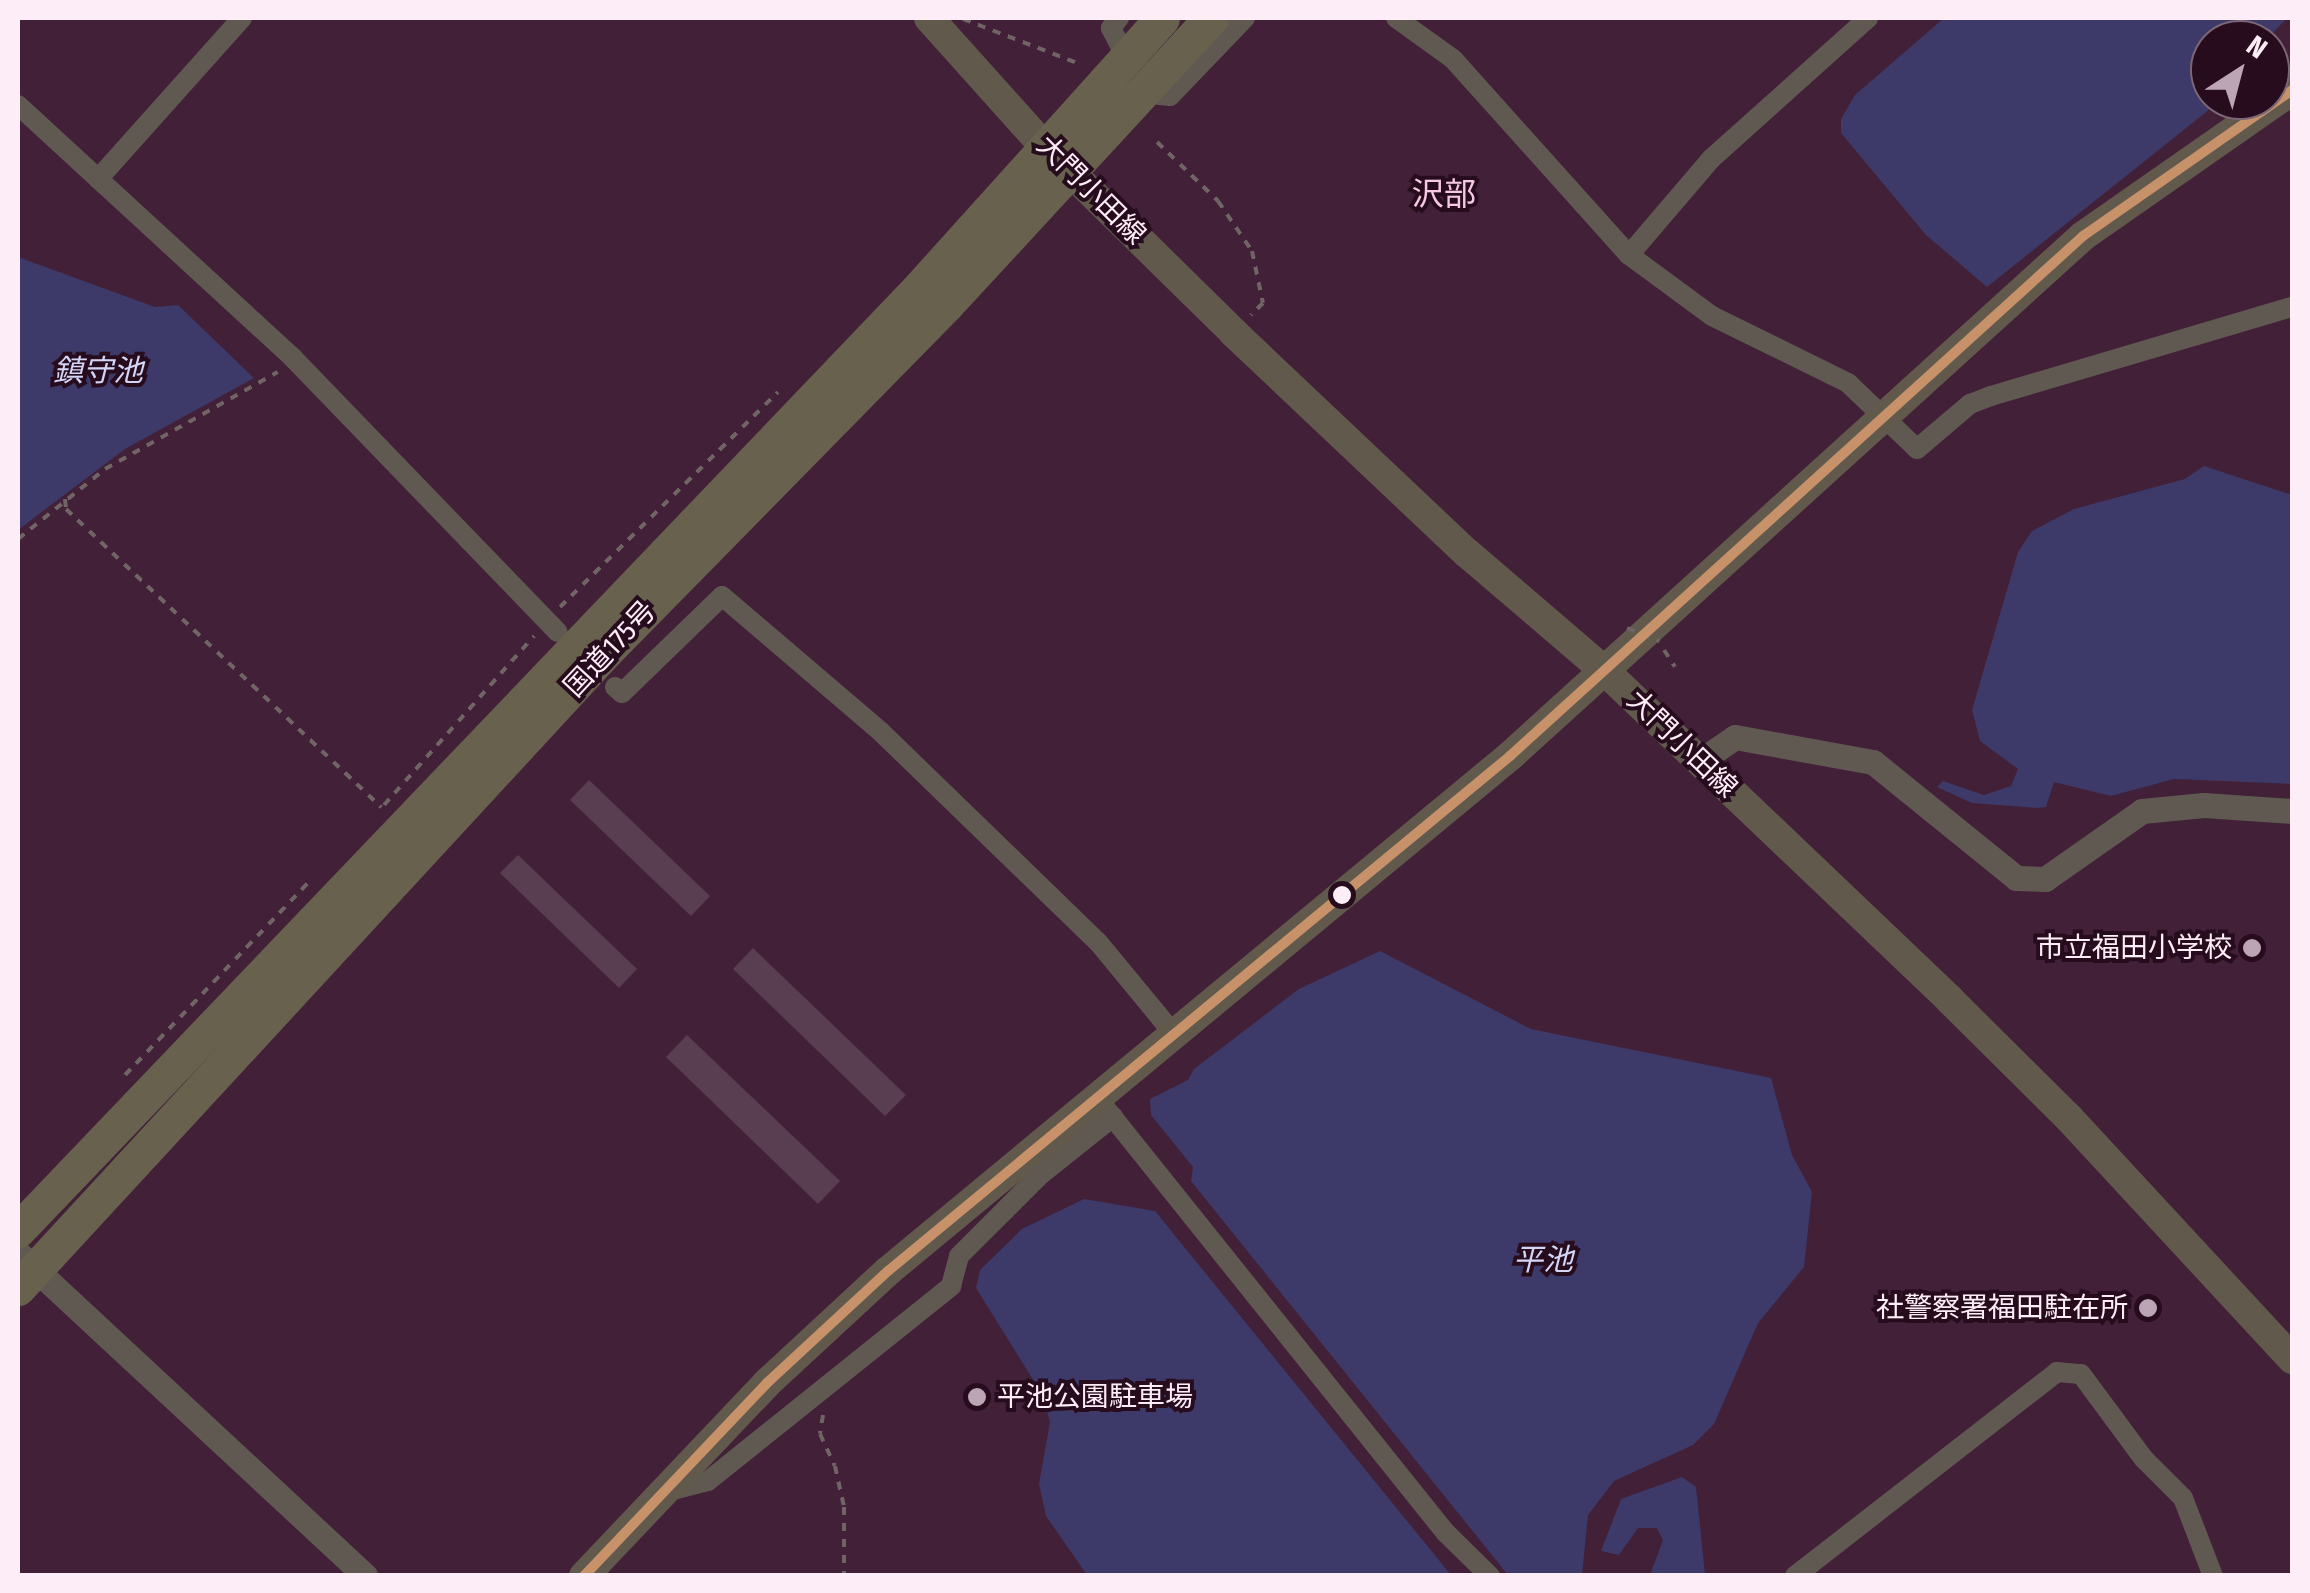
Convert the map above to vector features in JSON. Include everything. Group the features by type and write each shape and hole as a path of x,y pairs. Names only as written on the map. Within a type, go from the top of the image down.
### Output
{"highway":[{"name":"国道175号","path":"18,1230 823,386 1162,18"},
{"name":"国道175号","path":"23,1271 606,651 1070,172 1211,18"}],"main road":[{"name":"大門小田線","path":"929,18 1044,146 1234,333 1467,553 1606,672 2068,1116 2292,1359"},
{"path":"584,1576 767,1382 888,1270 1104,1106 1173,1033 1606,672 1885,413 2084,236 2292,90"}],"street":[{"path":"98,179 242,18"},
{"path":"1119,18 1111,28 1125,56"},
{"path":"1140,93 1170,96 1245,18"},
{"path":"1396,18 1452,59 1629,255 1712,316 1848,383 1885,413 1917,448 1970,404 1991,396 2292,307"},
{"path":"1629,255 1712,159 1868,18"},
{"path":"18,105 293,358 553,626"},
{"path":"615,687 622,693 722,596 880,731 1098,942 1173,1033"},
{"path":"1700,761 1734,737 1873,762 2016,878 2046,879 2142,811 2204,805 2292,811"},
{"path":"663,1493 708,1480 951,1286 958,1256 1104,1106 1444,1532 1490,1576"},
{"path":"23,1271 365,1576"},
{"path":"1796,1576 2057,1372 2081,1374 2144,1459 2183,1498 2213,1576"}],"path":[{"path":"958,18 1077,63"},
{"path":"1158,142 1218,201 1252,251 1264,303 1234,333"},
{"path":"18,539 106,468 271,378 293,358"},
{"path":"370,820 798,375 823,386"},
{"path":"64,499 66,510 381,807"},
{"path":"1627,628 1659,642 1675,667"},
{"path":"114,1087 322,869"},
{"path":"829,1384 820,1434 836,1466 844,1507 844,1576"}],"water":[{"path":"1944,18 2287,18 2190,20 2190,120 2196,120 1987,287 1926,235 1841,133 1841,119 1855,95"},
{"name":"鎮守池","path":"18,257 155,307 178,305 254,378 125,449 18,530"},
{"path":"2204,466 2292,495 2292,784 2174,779 2111,796 2054,782 2046,807 2037,808 1972,803 1937,787 1943,781 1984,795 2011,786 2018,769 1980,741 1972,710 2018,552 2032,531 2074,509 2185,479"},
{"name":"平池","path":"1380,951 1531,1029 1771,1078 1792,1155 1812,1192 1804,1267 1758,1323 1714,1424 1693,1445 1614,1481 1588,1515 1582,1575 1508,1575 1191,1181 1193,1167 1151,1115 1150,1099 1188,1080 1194,1069 1299,989"},
{"path":"1084,1199 1155,1211 1451,1575 1087,1575 1046,1516 1039,1484 1050,1422 1042,1394 976,1288 980,1270 1022,1229"},
{"path":"1682,1477 1696,1487 1705,1575 1650,1575 1663,1540 1657,1528 1638,1528 1619,1555 1601,1551 1621,1499"}],"building":[{"path":"589,780 710,896 691,916 570,800"},
{"path":"518,855 637,969 619,988 500,873"},
{"path":"753,948 906,1095 885,1116 733,969"},
{"path":"687,1035 840,1181 818,1204 666,1057"}],"transit line":[{"path":"584,1576 767,1383 888,1271 1510,756 2083,236 2292,90"}],"place":[{"name":"市立福田小学校","path":"2252,948"},
{"name":"社警察署福田駐在所","path":"2148,1308"},
{"name":"平池公園駐車場","path":"977,1397"}],"district":[{"name":"沢部","path":"1444,194"}]}
